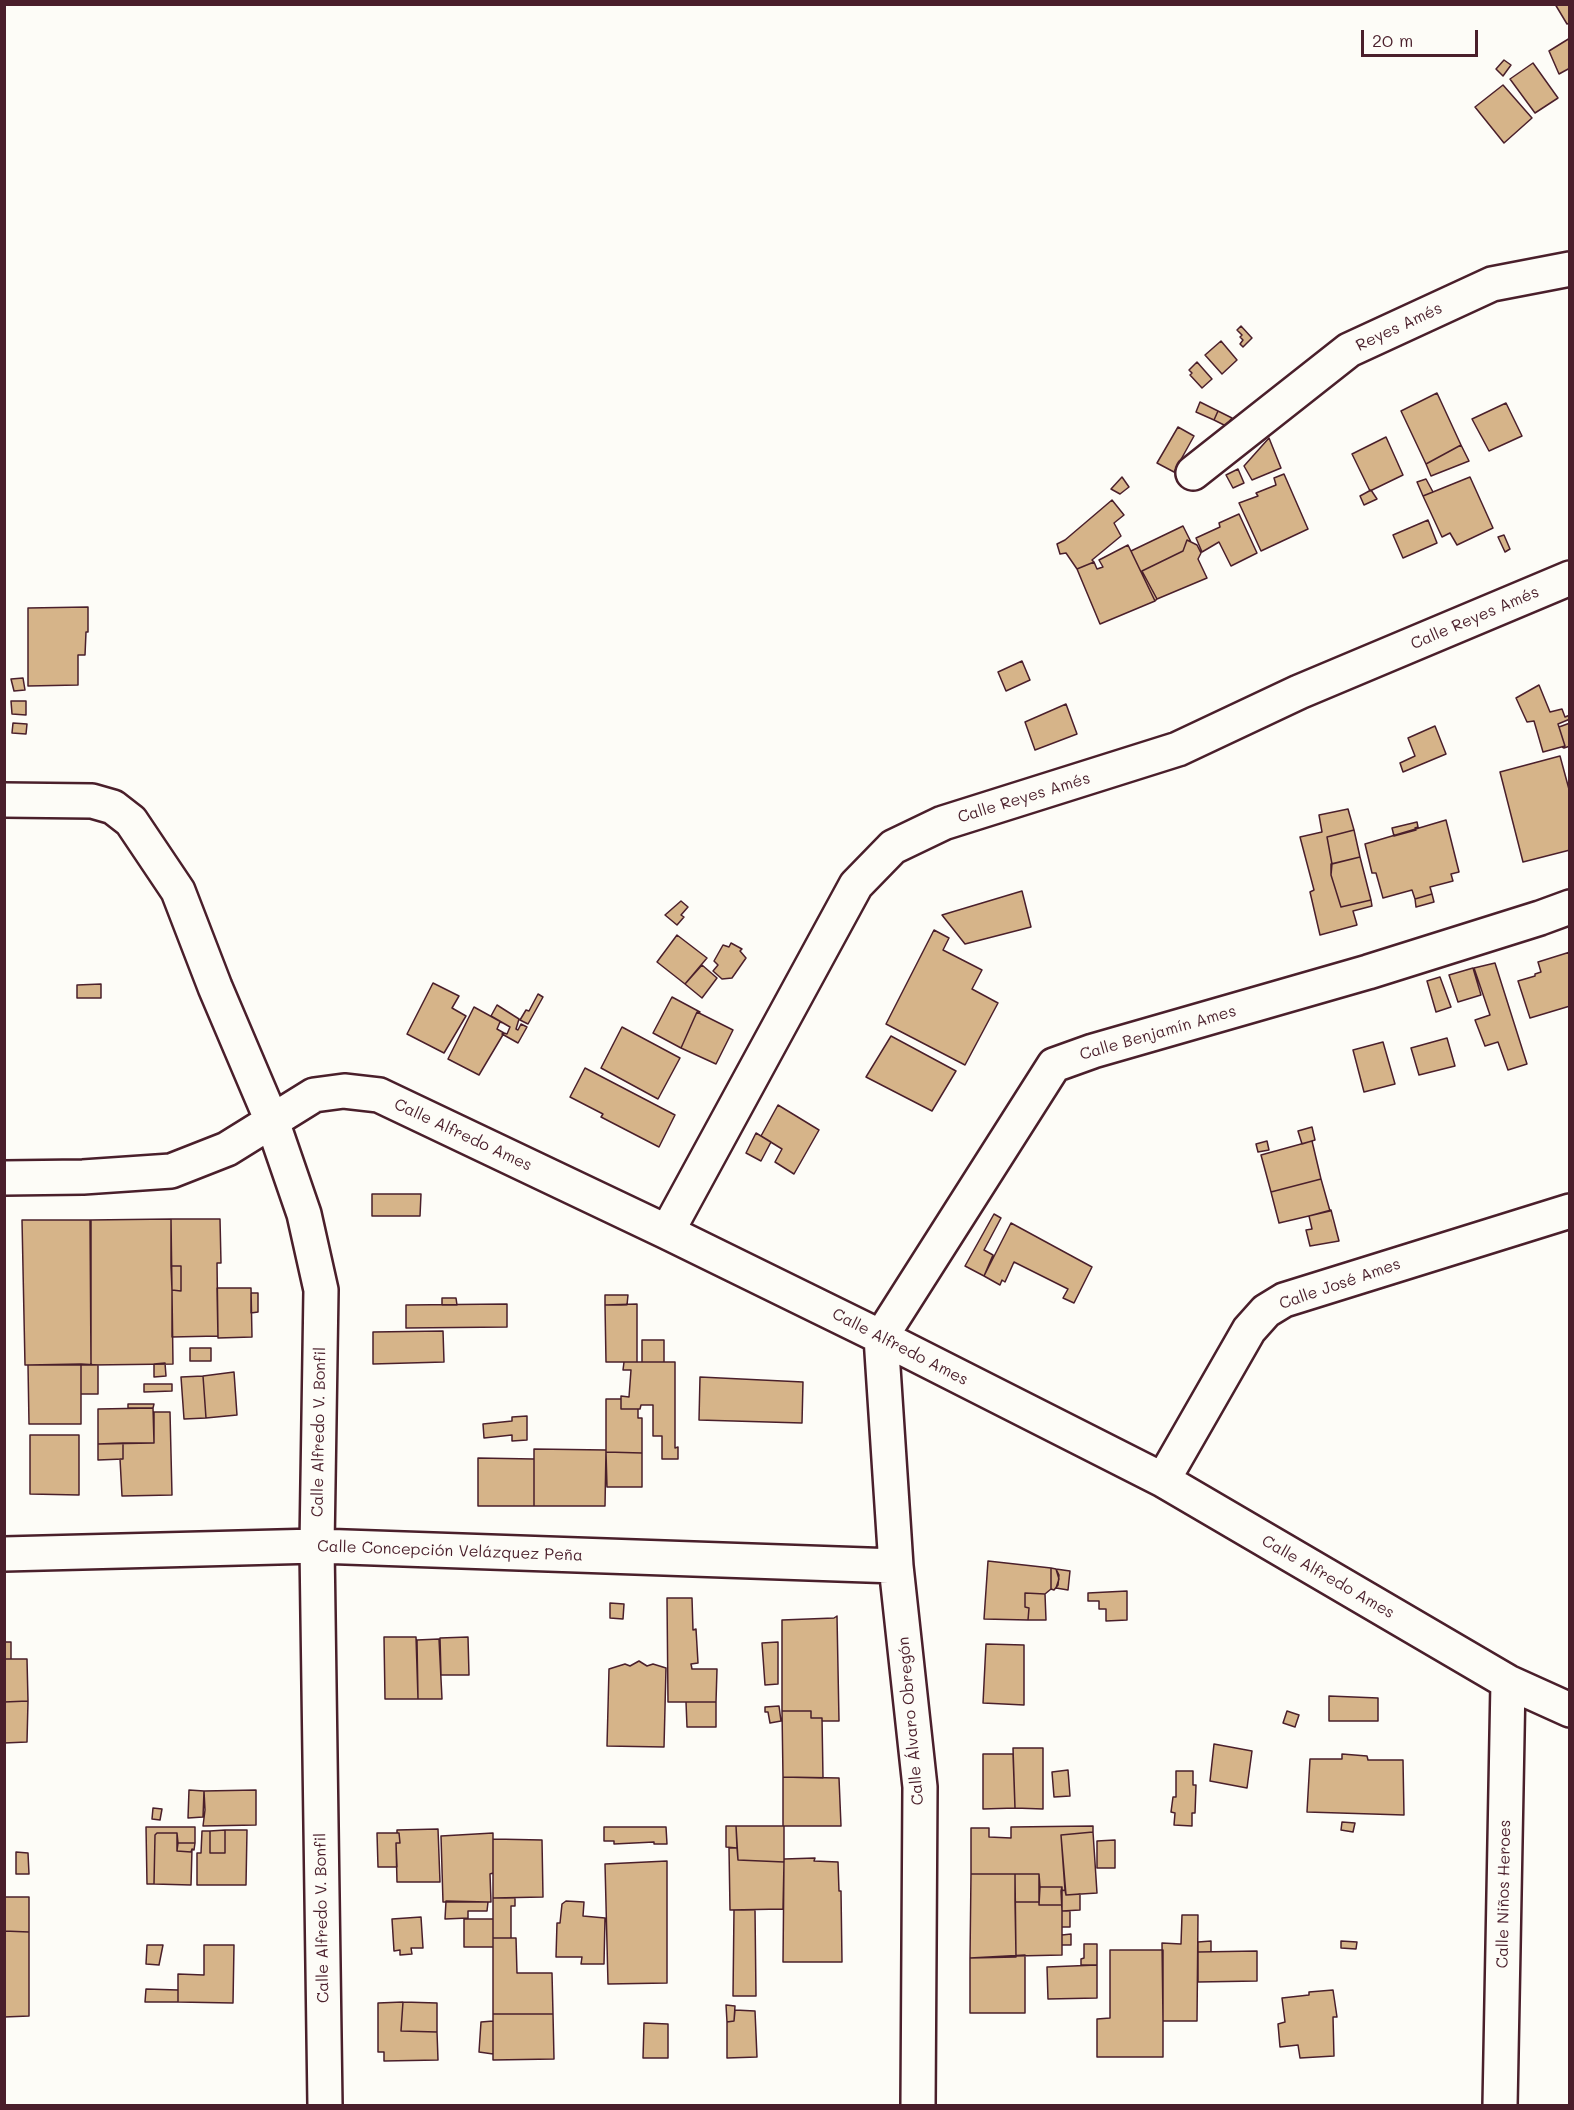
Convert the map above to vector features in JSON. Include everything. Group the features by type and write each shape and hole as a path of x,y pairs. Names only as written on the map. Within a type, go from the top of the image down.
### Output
{"street":[{"name":"Reyes Amés","path":"1193,473 1349,350 1492,284 1569,269"},
{"name":"Calle Reyes Amés","path":"667,1232 856,885 893,847 943,823 1178,749 1299,692 1569,578"},
{"name":"Calle Alfredo V. Bonfil","path":"4,800 92,801 113,807 131,821 178,891 215,987 272,1121 304,1214 321,1290 317,1546 325,2106"},
{"name":"Calle Benjamín Ames","path":"881,1337 1054,1065 1093,1051 1368,972 1569,907"},
{"name":"Calle Alfredo Ames","path":"4,1178 83,1178 171,1171 227,1149 314,1095 344,1090 379,1095 881,1337 1163,1480 1508,1682 1569,1710"},
{"name":"Calle José Ames","path":"1163,1480 1249,1330 1266,1311 1284,1300 1569,1211"},
{"name":"Calle Álvaro Obregón","path":"881,1337 896,1566 920,1787 918,2106"},
{"name":"Calle Concepción Velázquez Peña","path":"4,1554 317,1546 896,1566"},
{"name":"Calle Niños Heroes","path":"1500,2106 1508,1682"}],"building":[{"path":"1555,4 1570,4 1570,23 1567,24"},
{"path":"1570,38 1570,68 1559,74 1549,51"},
{"path":"1504,60 1511,65 1503,76 1496,69"},
{"path":"1533,63 1558,98 1535,113 1510,79"},
{"path":"1503,85 1532,118 1504,143 1475,107"},
{"path":"1241,326 1252,338 1243,347 1240,344 1243,340 1240,337 1242,335 1237,330"},
{"path":"1221,341 1237,360 1222,374 1205,355"},
{"path":"1197,362 1212,379 1202,388 1190,375 1192,373 1189,370"},
{"path":"1437,393 1461,445 1426,464 1401,411"},
{"path":"1200,402 1218,411 1214,420 1196,412"},
{"path":"1506,403 1522,436 1489,451 1472,419"},
{"path":"1218,411 1232,418 1226,426 1214,420"},
{"path":"1178,427 1194,436 1174,472 1157,463"},
{"path":"1386,437 1403,475 1370,491 1352,454"},
{"path":"1269,438 1281,468 1252,480 1244,466"},
{"path":"1461,445 1469,461 1431,476 1426,464"},
{"path":"1238,469 1244,483 1233,488 1226,475"},
{"path":"1284,474 1308,529 1261,551 1239,503 1258,496 1256,493 1276,485 1274,478"},
{"path":"1122,477 1129,487 1120,494 1111,489"},
{"path":"1470,477 1493,528 1457,545 1450,533 1442,537 1423,496"},
{"path":"1426,479 1433,492 1423,496 1417,482"},
{"path":"1371,490 1377,499 1364,505 1360,496"},
{"path":"1112,500 1124,515 1114,523 1121,536 1092,560 1094,562 1077,569 1066,553 1060,554 1057,544 1065,540"},
{"path":"1239,514 1257,553 1231,566 1219,542 1202,552 1196,538 1220,527 1219,523"},
{"path":"1428,520 1437,543 1403,558 1393,535"},
{"path":"1183,526 1191,542 1187,540 1183,551 1142,571 1157,599 1155,601 1131,551"},
{"path":"1504,535 1510,549 1505,552 1498,537"},
{"path":"1187,540 1197,545 1201,553 1198,559 1207,578 1157,599 1142,571 1183,551"},
{"path":"1128,545 1155,601 1100,624 1077,569 1094,562 1097,569 1103,567 1099,560"},
{"path":"88,607 85,655 78,655 78,685 28,686 28,608"},
{"path":"1022,661 1030,680 1006,691 998,672"},
{"path":"23,678 25,690 14,691 11,679"},
{"path":"1539,685 1550,712 1562,709 1565,717 1570,715 1570,719 1558,724 1565,746 1543,752 1534,721 1527,722 1516,698"},
{"path":"11,701 26,701 26,715 12,714"},
{"path":"1066,704 1077,734 1035,750 1025,722"},
{"path":"13,723 27,724 26,734 12,733"},
{"path":"1570,723 1570,746 1564,748 1559,727"},
{"path":"1435,726 1446,754 1403,772 1400,763 1415,756 1408,738"},
{"path":"1560,756 1570,793 1570,850 1523,862 1500,772"},
{"path":"1348,809 1354,830 1327,837 1332,864 1331,875 1341,907 1371,900 1372,906 1353,911 1357,925 1320,935 1310,892 1314,890 1300,837 1322,832 1319,815"},
{"path":"1446,820 1459,872 1451,874 1453,881 1430,887 1432,894 1415,899 1412,890 1383,898 1376,873 1372,873 1365,844"},
{"path":"1417,822 1416,830 1394,836 1392,828"},
{"path":"1354,830 1360,857 1332,864 1327,837"},
{"path":"1360,857 1371,900 1341,907 1331,875 1331,864"},
{"path":"1022,891 1031,927 965,944 942,915"},
{"path":"1432,894 1434,902 1416,907 1415,899"},
{"path":"681,901 688,907 681,915 684,917 677,925 665,915"},
{"path":"934,930 949,938 943,950 982,970 972,989 998,1003 965,1065 886,1024"},
{"path":"677,935 707,958 685,984 657,962"},
{"path":"731,943 742,949 740,951 746,958 732,978 722,979 713,971 718,965 714,961 723,945 729,947"},
{"path":"1570,952 1570,1006 1530,1018 1518,981 1541,972 1538,962"},
{"path":"1495,963 1527,1064 1508,1070 1498,1042 1485,1046 1475,1020 1490,1015 1474,968"},
{"path":"702,965 717,978 702,998 685,984"},
{"path":"1473,968 1481,995 1458,1002 1449,975"},
{"path":"1440,977 1451,1007 1436,1012 1427,981"},
{"path":"433,983 459,996 452,1008 466,1016 444,1053 407,1034"},
{"path":"101,984 101,998 77,998 77,985"},
{"path":"538,994 543,997 528,1024 520,1020 526,1010 529,1011"},
{"path":"672,997 700,1012 697,1012 681,1048 653,1033"},
{"path":"497,1005 519,1019 516,1029 518,1030 521,1024 527,1027 518,1043 502,1034 507,1034 510,1027 491,1016"},
{"path":"474,1007 503,1023 500,1022 497,1029 504,1033 479,1075 448,1059"},
{"path":"697,1012 733,1030 716,1064 681,1048"},
{"path":"622,1027 680,1058 658,1099 601,1068"},
{"path":"891,1036 956,1071 932,1111 866,1077"},
{"path":"1447,1038 1455,1066 1419,1075 1411,1048"},
{"path":"1383,1042 1395,1084 1364,1092 1353,1050"},
{"path":"585,1068 675,1115 659,1147 601,1117 603,1114 570,1097"},
{"path":"778,1105 819,1130 794,1174 775,1162 782,1149 761,1136"},
{"path":"1312,1127 1315,1140 1302,1144 1298,1131"},
{"path":"756,1133 771,1142 761,1161 746,1153"},
{"path":"1267,1141 1269,1150 1258,1152 1256,1144"},
{"path":"1312,1141 1321,1179 1271,1192 1261,1155"},
{"path":"1321,1179 1330,1211 1279,1223 1271,1192"},
{"path":"372,1194 421,1194 420,1216 372,1216"},
{"path":"1331,1210 1339,1241 1310,1246 1306,1230 1312,1229 1309,1216"},
{"path":"994,1214 1001,1218 984,1250 993,1255 984,1276 965,1266"},
{"path":"171,1219 220,1219 221,1263 217,1263 218,1336 172,1337 172,1290 181,1291 181,1266 171,1266"},
{"path":"171,1219 173,1364 91,1365 90,1220"},
{"path":"22,1220 91,1220 91,1365 25,1365"},
{"path":"1011,1223 1092,1267 1074,1303 1063,1298 1068,1289 1014,1262 1005,1282 1002,1280 1000,1285 984,1276"},
{"path":"171,1266 181,1266 181,1291 172,1290"},
{"path":"217,1288 251,1288 252,1337 218,1338"},
{"path":"251,1293 258,1293 258,1312 251,1313"},
{"path":"605,1295 628,1295 627,1305 605,1305"},
{"path":"442,1298 456,1298 457,1305 442,1305"},
{"path":"507,1304 507,1327 406,1328 406,1305"},
{"path":"637,1304 637,1362 606,1362 605,1305"},
{"path":"443,1331 444,1362 373,1364 373,1332"},
{"path":"642,1340 664,1340 664,1362 642,1362"},
{"path":"190,1348 211,1348 211,1361 190,1361"},
{"path":"624,1362 675,1362 675,1448 678,1447 678,1459 662,1459 662,1436 653,1436 653,1405 641,1405 640,1409 621,1409 621,1396 629,1397 631,1370 623,1370"},
{"path":"165,1363 166,1376 154,1377 154,1364"},
{"path":"81,1364 98,1365 98,1394 81,1394"},
{"path":"81,1364 81,1424 29,1424 28,1365"},
{"path":"234,1372 237,1415 206,1418 203,1376"},
{"path":"203,1376 206,1418 184,1419 181,1377"},
{"path":"700,1377 803,1382 802,1423 699,1420"},
{"path":"144,1384 172,1384 172,1391 144,1392"},
{"path":"606,1399 621,1399 621,1409 638,1409 638,1418 642,1418 642,1453 606,1452"},
{"path":"128,1404 154,1404 153,1408 128,1408"},
{"path":"153,1408 154,1443 98,1444 98,1409"},
{"path":"154,1412 170,1412 172,1495 122,1496 120,1459 123,1459 123,1443 154,1443"},
{"path":"527,1416 527,1440 512,1441 512,1435 484,1438 483,1424 512,1421 512,1417"},
{"path":"30,1435 79,1435 79,1495 30,1494"},
{"path":"123,1443 123,1459 98,1460 98,1444"},
{"path":"534,1449 606,1450 605,1506 534,1506"},
{"path":"606,1452 642,1453 642,1487 607,1487"},
{"path":"478,1458 534,1459 534,1506 478,1506"},
{"path":"988,1561 1051,1568 1051,1589 1045,1594 1025,1593 1025,1607 1029,1608 1028,1620 984,1619"},
{"path":"1051,1568 1056,1569 1059,1575 1058,1585 1054,1590 1051,1589"},
{"path":"1056,1569 1070,1571 1068,1590 1056,1588 1059,1579"},
{"path":"1127,1591 1127,1620 1106,1621 1106,1609 1099,1609 1099,1601 1088,1601 1088,1593"},
{"path":"1025,1593 1045,1594 1046,1620 1028,1620 1029,1608 1025,1607"},
{"path":"667,1598 692,1598 693,1630 696,1629 698,1663 691,1664 692,1669 717,1669 716,1702 668,1702"},
{"path":"610,1603 624,1604 623,1619 610,1618"},
{"path":"837,1616 839,1721 822,1721 822,1718 811,1718 811,1711 782,1711 782,1620"},
{"path":"384,1637 416,1637 418,1699 385,1699"},
{"path":"468,1637 469,1675 441,1675 440,1638"},
{"path":"439,1639 442,1699 418,1699 417,1640"},
{"path":"4,1642 11,1642 11,1659 4,1659"},
{"path":"778,1642 778,1684 765,1685 762,1643"},
{"path":"986,1644 1024,1645 1024,1705 983,1703"},
{"path":"4,1659 27,1659 28,1701 4,1702"},
{"path":"639,1661 647,1666 653,1664 666,1668 664,1747 607,1746 609,1669 625,1664 630,1666"},
{"path":"1329,1696 1378,1698 1378,1721 1329,1721"},
{"path":"28,1701 27,1742 4,1743 4,1702"},
{"path":"686,1702 716,1702 716,1727 687,1727"},
{"path":"779,1706 781,1721 770,1723 765,1707"},
{"path":"782,1711 811,1711 811,1718 822,1718 823,1778 783,1777"},
{"path":"1287,1711 1299,1715 1295,1727 1283,1723"},
{"path":"1214,1744 1252,1751 1247,1788 1210,1781"},
{"path":"1013,1748 1043,1748 1043,1809 1015,1808"},
{"path":"983,1754 1013,1754 1015,1808 983,1809"},
{"path":"1342,1754 1367,1756 1368,1760 1403,1760 1404,1815 1307,1812 1310,1759 1342,1759"},
{"path":"1068,1770 1070,1796 1054,1797 1052,1772"},
{"path":"1176,1771 1193,1771 1193,1785 1196,1785 1192,1826 1174,1825 1175,1813 1171,1812 1173,1797 1176,1797"},
{"path":"783,1777 839,1778 841,1826 783,1826"},
{"path":"189,1790 204,1791 203,1817 188,1818"},
{"path":"256,1790 256,1825 203,1826 204,1791"},
{"path":"153,1808 162,1809 160,1820 152,1819"},
{"path":"1342,1822 1355,1823 1353,1832 1341,1830"},
{"path":"726,1826 736,1826 737,1848 726,1847"},
{"path":"736,1826 784,1826 784,1862 738,1860"},
{"path":"1093,1826 1093,1832 1061,1835 1065,1890 1061,1891 1062,1887 1040,1887 1039,1874 971,1874 971,1828 989,1828 989,1837 1011,1838 1011,1827"},
{"path":"146,1827 195,1827 195,1843 178,1843 177,1833 157,1833 155,1835 154,1884 147,1884"},
{"path":"604,1827 666,1827 667,1844 654,1844 654,1842 614,1844 614,1841 604,1841"},
{"path":"438,1829 440,1882 397,1882 396,1843 400,1843 397,1830"},
{"path":"225,1830 225,1853 210,1853 210,1831"},
{"path":"225,1830 247,1830 246,1885 197,1885 197,1853 201,1853 202,1831 210,1831 210,1853 225,1853"},
{"path":"1093,1832 1097,1893 1066,1895 1061,1835"},
{"path":"157,1833 177,1833 177,1851 191,1852 192,1849 191,1885 154,1884 155,1835"},
{"path":"377,1833 399,1833 400,1843 396,1843 397,1867 378,1867"},
{"path":"493,1833 493,1873 490,1874 491,1902 443,1902 441,1836"},
{"path":"493,1839 542,1840 543,1897 493,1898"},
{"path":"1115,1840 1115,1868 1097,1868 1097,1841"},
{"path":"178,1843 195,1843 194,1850 192,1849 191,1852 177,1851"},
{"path":"729,1848 737,1848 738,1860 784,1862 783,1909 730,1910"},
{"path":"16,1852 28,1853 29,1874 16,1874"},
{"path":"815,1858 814,1861 838,1862 839,1891 841,1891 842,1962 783,1962 784,1859"},
{"path":"667,1861 667,1983 608,1984 605,1864"},
{"path":"971,1874 1015,1874 1016,1957 970,1958"},
{"path":"1015,1874 1039,1874 1039,1902 1015,1902"},
{"path":"1040,1887 1062,1887 1062,1905 1039,1905"},
{"path":"1065,1890 1066,1895 1080,1894 1080,1910 1062,1911 1061,1891"},
{"path":"4,1897 29,1897 29,1932 4,1931"},
{"path":"493,1898 515,1898 515,1906 511,1906 511,1938 493,1938"},
{"path":"446,1901 488,1902 487,1911 468,1911 468,1918 445,1919"},
{"path":"566,1901 584,1902 583,1916 605,1918 604,1964 581,1964 582,1957 556,1957 557,1923 560,1923 562,1904"},
{"path":"1015,1902 1062,1905 1062,1955 1016,1956"},
{"path":"734,1910 755,1910 756,1996 733,1996"},
{"path":"1062,1911 1070,1911 1070,1927 1062,1927"},
{"path":"1182,1915 1198,1915 1197,2021 1163,2021 1162,1943 1181,1944"},
{"path":"421,1917 423,1948 411,1948 412,1954 400,1955 400,1950 394,1951 392,1919"},
{"path":"464,1919 493,1919 493,1947 464,1947"},
{"path":"4,1931 29,1932 29,2016 4,2017"},
{"path":"1071,1934 1071,1945 1062,1945 1062,1935"},
{"path":"493,1938 516,1938 517,1973 552,1973 553,2014 493,2014"},
{"path":"1211,1941 1211,1952 1198,1952 1198,1942"},
{"path":"1341,1941 1357,1942 1356,1949 1341,1948"},
{"path":"1084,1944 1097,1944 1097,1965 1081,1965 1081,1959 1084,1958"},
{"path":"147,1945 163,1945 159,1965 146,1964"},
{"path":"204,1945 234,1945 233,2003 178,2002 178,1974 204,1975"},
{"path":"1110,1950 1163,1950 1163,2057 1097,2057 1097,2019 1110,2018"},
{"path":"1257,1951 1257,1981 1198,1982 1198,1952"},
{"path":"1025,1955 1025,2013 970,2013 970,1958"},
{"path":"1097,1965 1097,1998 1048,1999 1047,1967"},
{"path":"146,1989 178,1990 178,2002 145,2002"},
{"path":"1333,1990 1337,2017 1333,2017 1334,2056 1300,2058 1298,2045 1280,2047 1278,2024 1285,2022 1282,1998"},
{"path":"403,2002 437,2003 437,2032 401,2031"},
{"path":"403,2002 401,2031 437,2032 438,2060 384,2061 384,2052 378,2052 378,2003"},
{"path":"726,2005 735,2006 734,2021 727,2022"},
{"path":"735,2010 755,2011 757,2057 727,2058 727,2022 734,2021"},
{"path":"493,2014 553,2014 554,2059 493,2060"},
{"path":"493,2021 493,2054 479,2052 481,2022"},
{"path":"644,2023 668,2024 668,2058 643,2058"}]}
